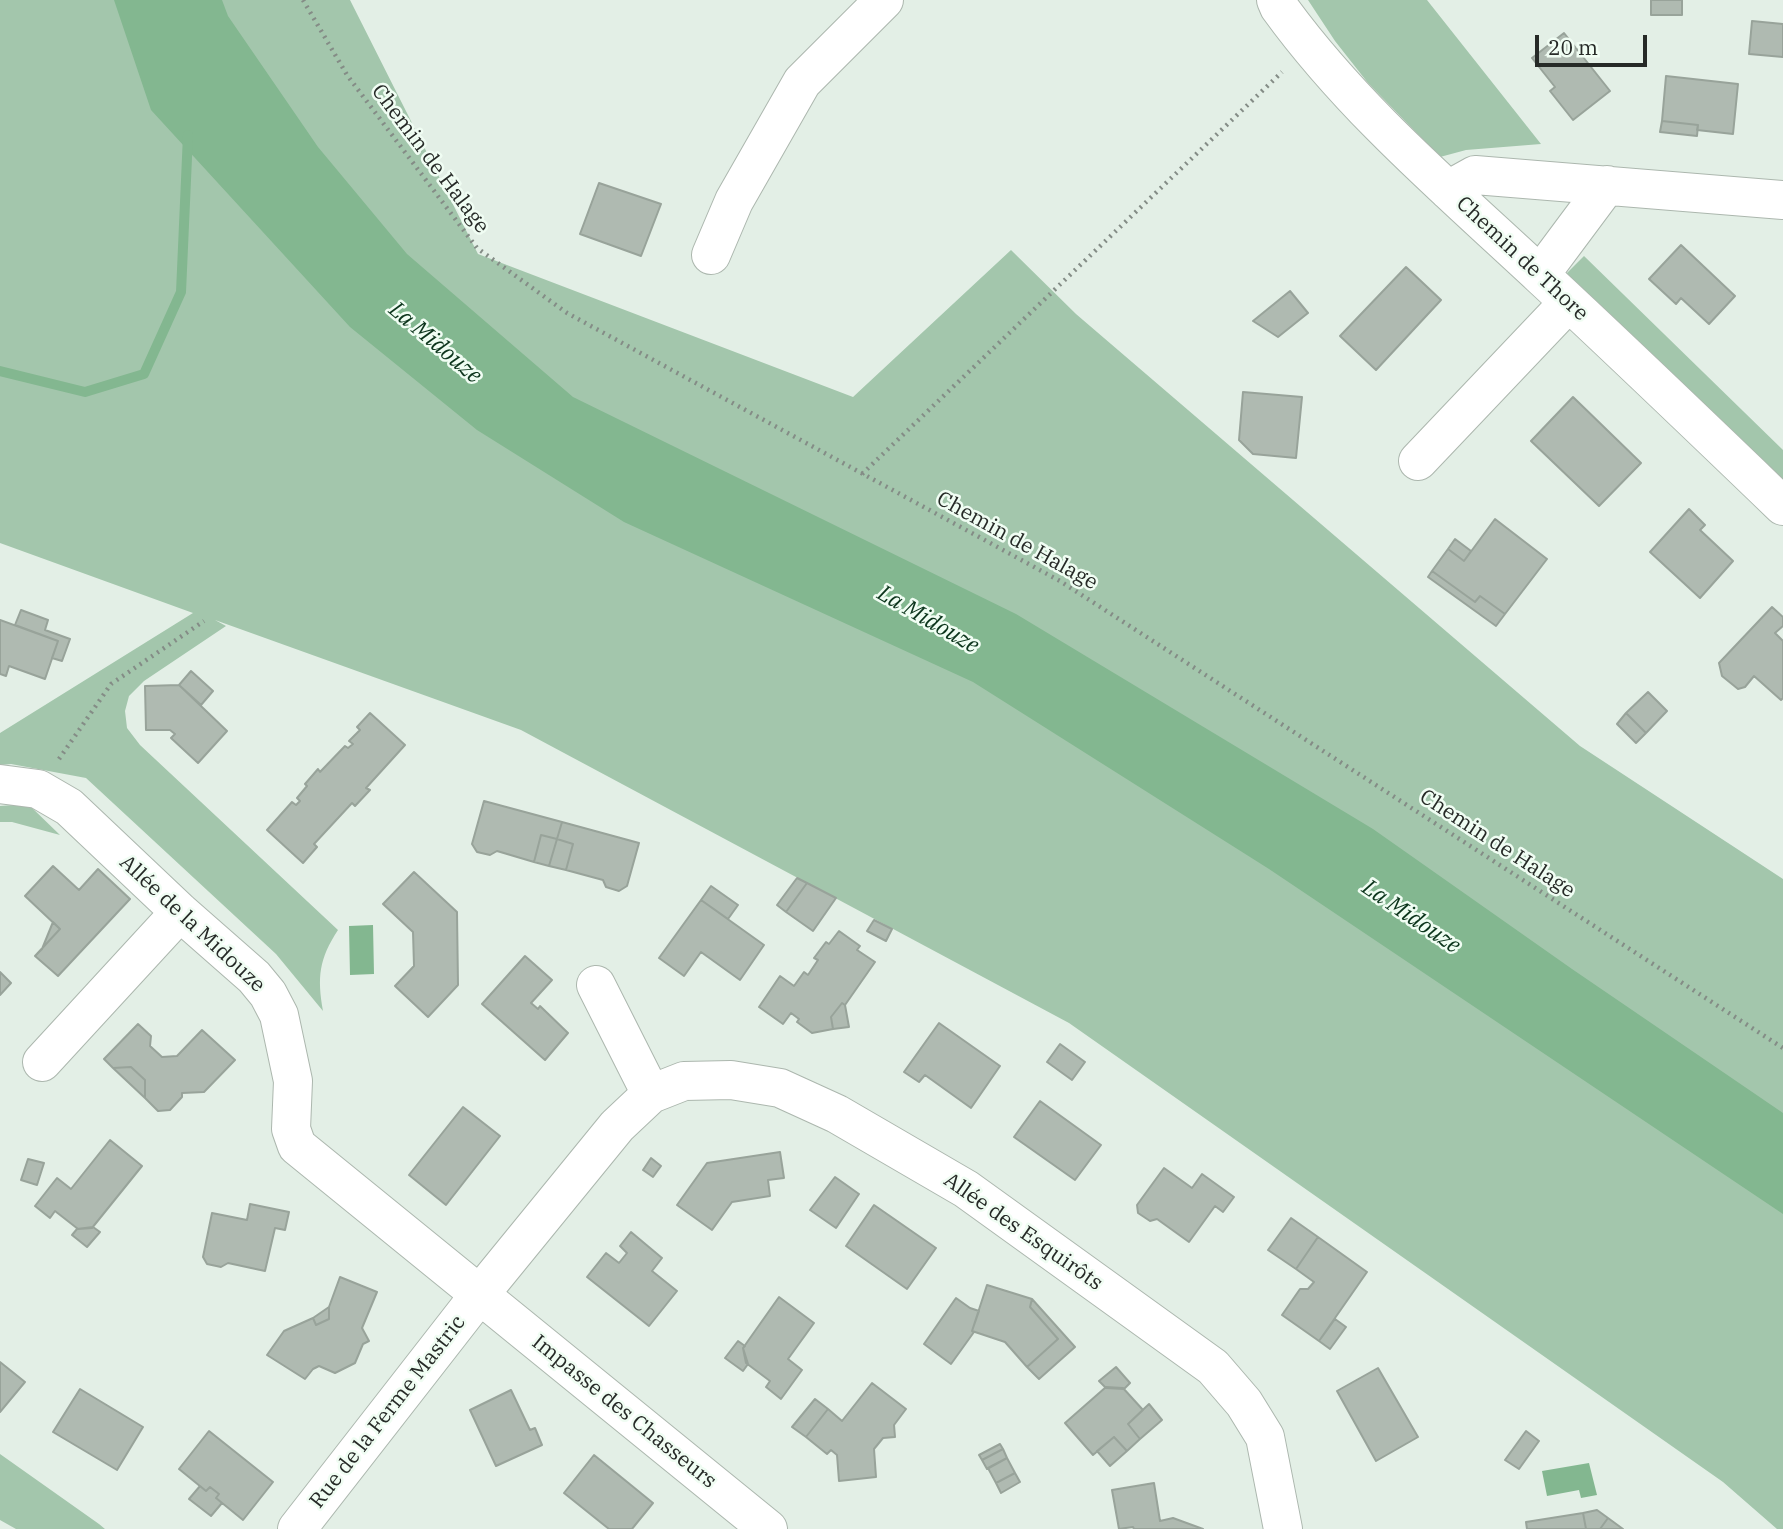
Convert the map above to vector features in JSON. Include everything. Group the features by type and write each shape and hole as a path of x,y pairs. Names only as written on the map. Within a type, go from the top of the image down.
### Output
{"street":[{"path":"711,255 734,201 802,82 884,0"},
{"name":"Chemin de Thore","path":"1269,2 1307,46 1448,190 1783,506"},
{"path":"1448,190 1475,174 1783,201"},
{"path":"1540,275 1607,185"},
{"path":"1418,461 1569,302"},
{"name":"Allée de la Midouze","path":"0,784 38,789 69,807 180,912 254,977 268,994 279,1015 293,1081 291,1129 297,1146 480,1294"},
{"path":"41,1062 180,912"},
{"path":"596,985 651,1094"},
{"name":"Allée des Esquirôts","path":"480,1294 617,1126 651,1094 684,1081 732,1080 779,1088 837,1114 966,1189 1213,1367 1244,1403 1265,1437 1283,1529"},
{"name":"Rue de la Ferme Mastric","path":"297,1529 480,1294"},
{"name":"Impasse des Chasseurs","path":"480,1294 768,1529"}],"path":[{"name":"Chemin de Halage","path":"303,0 347,75 477,248 567,313 1060,581 1783,1048"},
{"path":"862,474 1161,190 1307,46"},
{"path":"38,789 111,684 204,621"}],"shaded area":[{"path":"0,0 350,0 478,254 853,397 1011,250 1076,314 1580,746 1783,879 1783,1529 1777,1529 1723,1482 1069,1023 521,730 215,620 226,626 144,681 129,696 125,711 127,728 140,745 338,930 323,959 321,969 323,1011 276,954 86,778 11,764 0,765 0,733 193,613 0,543"},
{"path":"1308,0 1427,0 1541,144 1466,150 1440,157 1368,83 1335,41"},
{"path":"1584,256 1783,450 1783,483 1566,274"},
{"path":"28,804 60,835 12,822 0,822 0,806"},
{"path":"0,1454 105,1529 16,1529 0,1520"}],"water":[{"name":"La Midouze","path":"114,0 222,0 228,16 318,147 407,254 573,397 1016,614 1373,829 1783,1113 1783,1214 1269,869 973,682 624,522 477,430 350,327 151,110"},
{"path":"373,925 374,974 350,975 349,926"},
{"path":"1589,1463 1597,1495 1581,1498 1579,1490 1547,1496 1542,1471"}],"building":[{"path":"1651,0 1682,0 1682,15 1651,15"},
{"path":"1752,21 1783,24 1783,57 1749,54"},
{"path":"1564,33 1610,91 1573,120 1550,91 1555,87 1532,58"},
{"path":"1666,76 1738,84 1733,134 1697,130 1698,125 1662,121"},
{"path":"1662,121 1698,125 1697,136 1660,132"},
{"path":"599,183 661,204 641,256 580,234"},
{"path":"1681,245 1735,296 1709,324 1681,298 1676,304 1649,279"},
{"path":"1406,267 1441,300 1376,370 1340,336"},
{"path":"1290,291 1308,313 1278,337 1253,321"},
{"path":"1243,392 1302,397 1296,458 1253,454 1239,440"},
{"path":"1573,397 1641,463 1599,506 1531,441"},
{"path":"1689,509 1705,525 1700,530 1733,561 1700,598 1650,552"},
{"path":"1495,519 1547,559 1505,614 1480,596 1475,602 1432,571 1448,549 1464,561"},
{"path":"1455,539 1471,551 1464,561 1448,549"},
{"path":"1432,571 1475,602 1480,596 1505,614 1496,626 1428,577"},
{"path":"1772,607 1783,617 1783,626 1775,633 1783,641 1781,700 1754,676 1745,687 1738,689 1722,676 1719,663"},
{"path":"21,610 48,620 45,630 70,639 62,661 52,658 58,641 15,625"},
{"path":"0,620 58,641 45,679 9,666 6,676 0,674"},
{"path":"191,671 213,691 201,705 179,685"},
{"path":"179,685 227,731 198,763 171,738 175,734 170,730 146,730 145,686"},
{"path":"1648,692 1667,711 1646,733 1626,713"},
{"path":"370,713 405,745 366,788 370,790 355,806 352,803 314,844 317,847 303,863 267,830 292,802 296,805 300,801 297,798 318,769 320,772 345,746 348,748 353,744 349,741 360,730 357,727"},
{"path":"1626,713 1646,733 1636,743 1617,724"},
{"path":"484,801 562,822 557,839 541,835 534,862 497,851 490,855 477,852 472,844"},
{"path":"562,822 639,843 627,886 619,891 606,887 603,880 566,870 573,844 557,839"},
{"path":"541,835 557,839 549,866 534,862"},
{"path":"557,839 573,844 566,870 549,866"},
{"path":"53,866 79,890 98,869 130,899 58,976 35,956 60,929 25,896"},
{"path":"414,872 457,912 458,985 428,1017 395,986 414,966 413,932 383,904"},
{"path":"797,878 807,883 786,912 777,905"},
{"path":"807,883 836,898 813,931 786,912"},
{"path":"711,886 738,905 728,919 701,900"},
{"path":"701,900 764,945 740,980 701,952 684,976 659,958"},
{"path":"874,920 892,929 886,941 867,931"},
{"path":"53,922 60,929 42,948"},
{"path":"839,931 860,946 857,950 875,962 845,1005 842,1003 831,1017 833,1029 812,1033 797,1022 799,1019 791,1013 783,1024 759,1007 780,976 794,986 804,972 808,975 818,960 814,958"},
{"path":"525,956 552,980 531,1003 538,1009 540,1006 568,1033 545,1060 482,1004"},
{"path":"0,972 11,983 0,995"},
{"path":"842,1003 845,1005 849,1027 833,1029 831,1017"},
{"path":"939,1023 1000,1066 971,1108 925,1075 919,1082 904,1072"},
{"path":"138,1024 151,1036 150,1046 162,1057 177,1056 202,1030 235,1060 204,1092 182,1093 182,1097 170,1110 158,1111 145,1098 145,1080 131,1067 113,1068 104,1059"},
{"path":"1060,1044 1085,1062 1072,1080 1047,1062"},
{"path":"131,1067 145,1080 145,1098 113,1068"},
{"path":"1040,1101 1101,1145 1075,1180 1014,1137"},
{"path":"463,1107 500,1136 446,1205 409,1175"},
{"path":"110,1140 142,1166 92,1228 78,1229 55,1211 50,1218 35,1206 57,1178 71,1189"},
{"path":"780,1152 784,1178 768,1180 770,1196 732,1202 712,1230 677,1205 707,1163"},
{"path":"651,1158 661,1166 653,1177 643,1170"},
{"path":"28,1159 44,1163 37,1185 21,1180"},
{"path":"1164,1168 1192,1188 1202,1174 1234,1197 1223,1212 1215,1206 1189,1242 1157,1219 1150,1221 1138,1213 1137,1205"},
{"path":"835,1177 859,1194 836,1228 810,1210"},
{"path":"250,1204 289,1212 285,1230 275,1228 265,1271 228,1263 221,1267 207,1264 203,1257 212,1213 247,1220"},
{"path":"874,1205 936,1248 907,1289 846,1246"},
{"path":"1291,1218 1318,1237 1296,1269 1268,1250"},
{"path":"93,1227 100,1232 87,1247 72,1235 77,1229"},
{"path":"631,1232 662,1258 652,1271 677,1291 649,1326 587,1277 606,1253 619,1263 627,1253 620,1246"},
{"path":"1318,1237 1367,1272 1319,1341 1282,1315 1300,1289 1308,1289 1314,1282 1296,1269"},
{"path":"340,1277 377,1292 362,1328 369,1341 363,1344 355,1363 335,1373 319,1366 305,1379 267,1355 284,1331 313,1318 316,1325 329,1319 329,1307"},
{"path":"987,1285 1032,1299 1030,1307 1058,1339 1027,1367 1005,1342 972,1331"},
{"path":"779,1297 814,1323 788,1359 802,1370 781,1399 766,1387 770,1381 746,1363 743,1348"},
{"path":"956,1298 979,1311 972,1331 974,1332 951,1364 924,1344"},
{"path":"1032,1299 1075,1347 1039,1379 1027,1367 1058,1339 1030,1307"},
{"path":"329,1307 329,1319 316,1325 313,1318"},
{"path":"1335,1319 1346,1327 1330,1349 1319,1341"},
{"path":"738,1341 745,1346 743,1348 748,1364 743,1371 725,1358"},
{"path":"0,1362 25,1382 0,1412"},
{"path":"1116,1367 1130,1383 1124,1389 1106,1388 1099,1381"},
{"path":"1378,1368 1418,1437 1376,1461 1337,1391"},
{"path":"872,1383 906,1409 894,1425 895,1437 883,1438 874,1449 876,1477 839,1481 837,1455 831,1450 827,1454 806,1437 828,1409 842,1421"},
{"path":"1106,1387 1123,1388 1143,1410 1128,1424 1140,1439 1127,1451 1114,1437 1093,1455 1065,1423"},
{"path":"80,1389 143,1427 117,1470 53,1432"},
{"path":"511,1390 530,1430 535,1428 542,1445 496,1466 470,1410"},
{"path":"815,1399 828,1409 806,1437 792,1427"},
{"path":"1149,1404 1162,1420 1140,1439 1128,1424"},
{"path":"209,1431 273,1482 243,1520 216,1498 219,1494 210,1487 206,1491 179,1469"},
{"path":"1526,1431 1539,1441 1519,1469 1505,1460"},
{"path":"1114,1437 1127,1451 1110,1466 1097,1451"},
{"path":"1000,1444 1003,1449 982,1460 979,1455"},
{"path":"1003,1449 1007,1458 987,1469 982,1460"},
{"path":"594,1455 653,1503 632,1529 609,1529 564,1493"},
{"path":"1007,1458 1015,1473 996,1483 988,1468"},
{"path":"1015,1473 1020,1482 1001,1493 996,1483"},
{"path":"1154,1483 1160,1521 1173,1518 1203,1529 1119,1529 1112,1490"},
{"path":"200,1486 206,1491 210,1487 219,1494 216,1498 222,1503 211,1516 189,1499"},
{"path":"1597,1510 1608,1518 1600,1529 1586,1529 1583,1513"},
{"path":"1583,1513 1586,1529 1527,1529 1526,1522"},
{"path":"1608,1518 1623,1529 1600,1529"}],"waterway":[{"path":"0,371 85,392 144,374 181,292 188,135"}]}
